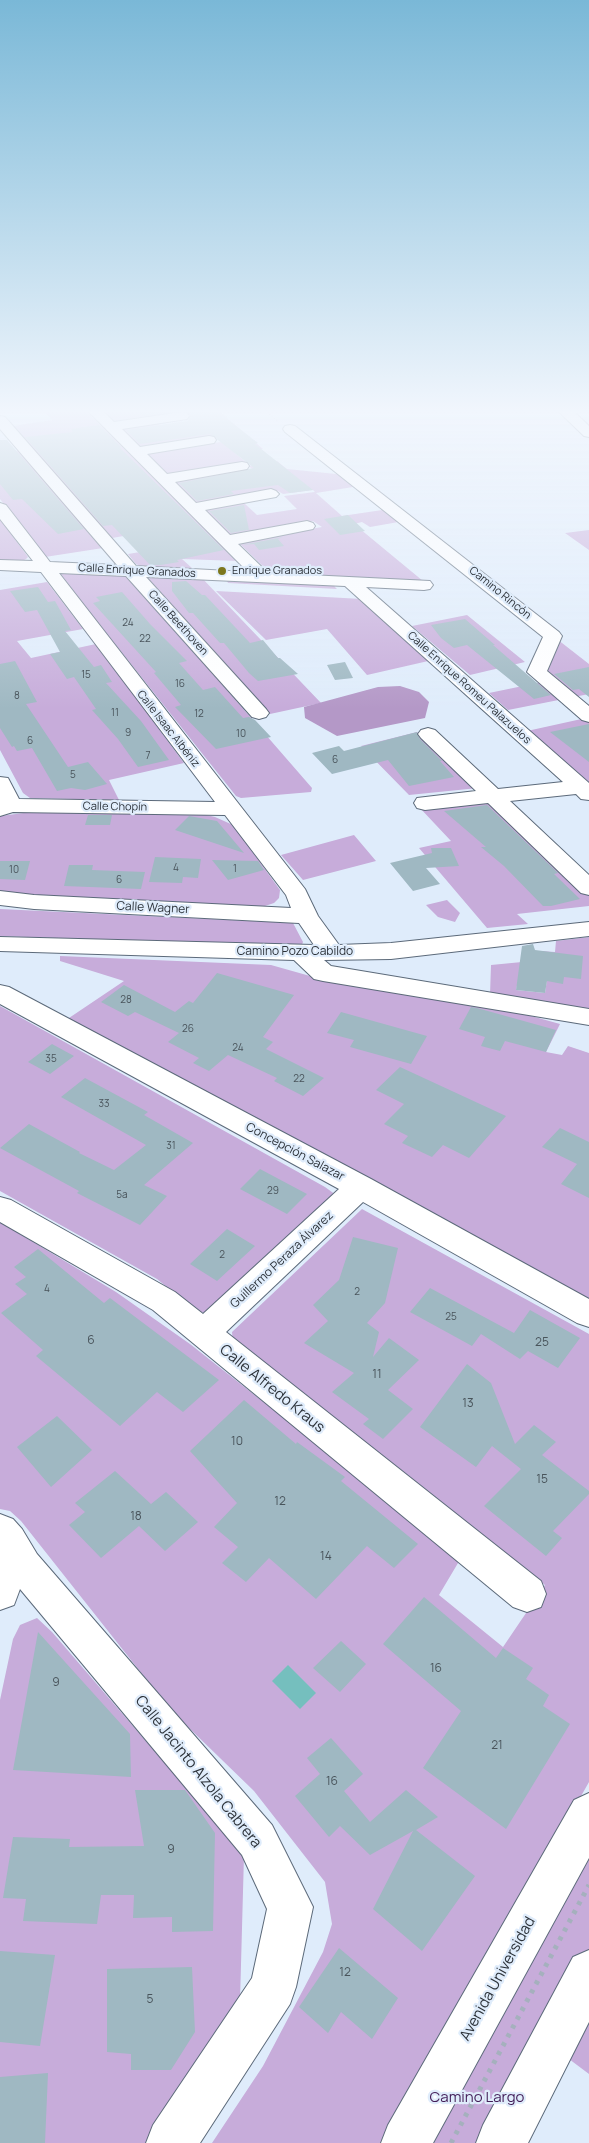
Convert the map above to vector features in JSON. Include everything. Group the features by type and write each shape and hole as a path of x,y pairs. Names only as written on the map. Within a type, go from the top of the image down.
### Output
{"street":[{"name":"Calle Isaac Albéniz","path":"1,509 296,894 306,916 332,953"},
{"name":"Calle Beethoven","path":"78,509 131,571 259,712"},
{"path":"193,509 262,577"},
{"name":"Camino Rincón","path":"391,509 553,636 537,672 589,716"},
{"path":"226,540 307,526"},
{"name":"Calle Enrique Granados","path":"0,565 424,585"},
{"name":"Calle Enrique Romeu Palazuelos","path":"350,582 585,790"},
{"path":"428,734 589,888"},
{"path":"0,783 6,807"},
{"path":"425,803 585,790"},
{"name":"Calle Chopín","path":"6,807 230,809"},
{"name":"Calle Wagner","path":"0,898 34,902 306,916"},
{"name":"Camino Pozo Cabildo","path":"0,944 303,954 391,951 589,929"},
{"path":"303,954 323,973 589,1017"},
{"name":"Concepción Salazar","path":"0,993 360,1187 589,1314"},
{"name":"Guillermo Peraza Álvarez","path":"204,1333 360,1187"},
{"name":"Calle Alfredo Kraus","path":"0,1208 164,1302 527,1594"},
{"path":"0,1592 4,1536"},
{"name":"Calle Jacinto Alzola Cabrera","path":"4,1536 24,1566 257,1840 290,1907 273,1987 171,2143"},
{"name":"Avenida Universidad","path":"406,2143 589,1814"},
{"path":"501,2143 589,1973"}],"path":[{"path":"451,2143 589,1885"}],"green space":[{"path":"8,509 70,509 103,548 45,557"},
{"path":"86,509 185,509 238,561 182,559 193,569 143,567 136,564 128,554 171,547 158,530 112,538"},
{"path":"203,509 251,509 257,515 297,509 334,509 342,516 389,509 404,521 370,527 362,522 354,524 423,581 271,574 238,542 322,527 313,521 231,536"},
{"path":"0,519 28,557 26,559 22,561 0,560"},
{"path":"589,530 589,550 565,533"},
{"path":"64,572 124,574 312,788 311,792 241,798 236,796 80,600 61,574"},
{"path":"150,575 201,577 321,703 270,714 149,580"},
{"path":"227,581 334,586 337,589 228,583"},
{"path":"47,582 83,629 17,641 31,658 96,644 184,763 109,780 119,800 30,798 23,793 0,750 0,590"},
{"path":"216,591 362,599 437,659 367,675 327,629 266,640"},
{"path":"467,615 525,662 470,675 412,626"},
{"path":"553,636 589,664 589,694 508,710 489,693 547,681 537,672"},
{"path":"586,718 589,721 589,786 527,731"},
{"path":"417,732 478,788 409,795 361,746"},
{"path":"490,801 506,813 589,895 589,906 517,914 528,924 487,928 419,848 451,841 419,807"},
{"path":"24,813 198,813 215,817 233,825 280,890 279,898 274,903 262,907 29,897 0,892 0,816"},
{"path":"354,835 376,861 303,880 281,855"},
{"path":"447,900 460,913 455,922 438,917 426,905"},
{"path":"0,909 293,923 303,942 301,947 0,936"},
{"path":"589,937 589,1011 490,995 491,965 522,962 516,990 545,993 549,967 540,951 555,952 556,941"},
{"path":"60,956 271,965 310,976 495,1006 560,1024 546,1052 562,1055 568,1046 589,1053 589,1304 66,1020 124,981 60,961"},
{"path":"0,1006 325,1187 336,1195 211,1311 199,1313 157,1279 0,1191"},
{"path":"362,1209 589,1334 589,1782 384,2143 212,2143 263,2066 323,1952 332,1924 325,1882 254,1791 186,1725 146,1679 21,1521 10,1511 0,1509 0,1222 116,1292 190,1344 461,1558 439,1595 503,1647 545,1585 404,1472 233,1342 232,1332"},
{"path":"37,1618 52,1632 244,1855 240,2001 154,2143 0,2143 0,1700 13,1639 20,1625"},
{"name":"Camino Largo","path":"589,1813 589,1973 501,2143 405,2143"},
{"path":"589,2008 589,2074 565,2056"}],"shaded area":[{"path":"400,686 419,692 429,702 425,718 337,736 305,718 304,707 378,687"},
{"path":"288,1665 316,1693 300,1709 272,1681"}],"building":[{"path":"32,509 67,509 84,529 58,534"},
{"path":"88,509 182,509 224,550 177,560 179,562 150,565 112,525 103,526"},
{"path":"245,509 249,530 231,533 209,511"},
{"path":"348,515 365,531 340,535 324,519"},
{"path":"283,537 278,539 284,546 259,550 254,544 242,545"},
{"path":"186,581 202,595 205,595 250,643 263,640 278,658 298,674 258,681 224,643 220,643 193,613 189,613 172,591 172,582"},
{"path":"38,587 48,602 55,601 71,630 65,631 94,667 101,665 112,682 106,683 141,721 169,760 138,767 118,739 92,710 96,709 74,677 67,679 50,654 60,652 37,610 25,612 10,591"},
{"path":"122,592 150,624 187,661 179,663 203,690 215,687 243,718 249,717 255,720 271,737 216,749 175,707 181,705 154,673 156,672 93,603 100,601 96,597"},
{"path":"465,619 551,695 534,699 467,645 454,648 441,638 431,625"},
{"path":"15,661 37,702 26,704 68,767 88,762 107,784 85,790 71,788 57,791 32,748 17,751 14,746 12,747 0,728 0,664"},
{"path":"345,662 353,678 335,680 327,665"},
{"path":"589,667 589,697 579,689 573,690 554,674"},
{"path":"589,724 589,762 550,732"},
{"path":"417,732 420,739 442,761 440,761 454,777 409,786 388,760 332,774 312,753 339,746 344,751"},
{"path":"487,805 558,873 554,874 580,899 543,906 504,866 481,847 486,847 444,811"},
{"path":"88,815 112,815 110,825 85,825"},
{"path":"189,816 217,821 244,853 175,830"},
{"path":"431,848 451,848 459,866 426,868 440,884 413,891 390,863 432,853"},
{"path":"155,857 201,859 198,878 183,877 182,883 149,882"},
{"path":"212,860 258,861 264,870 228,880"},
{"path":"0,861 30,861 25,880 0,879"},
{"path":"69,865 93,865 92,870 145,872 141,889 64,886"},
{"path":"533,944 535,950 583,956 581,979 564,977 563,984 547,981 545,993 516,990 522,946"},
{"path":"217,973 294,995 263,1037 273,1042 266,1049 324,1078 303,1096 274,1081 277,1078 228,1055 209,1071 193,1063 199,1058 168,1042 179,1033 135,1012 128,1016 101,1002 124,985 175,1012 189,1001 193,1003"},
{"path":"471,1007 556,1030 546,1052 505,1041 500,1051 481,1046 485,1037 459,1029"},
{"path":"341,1012 427,1036 411,1064 350,1047 354,1040 327,1033"},
{"path":"52,1044 74,1056 50,1074 28,1062"},
{"path":"400,1067 506,1116 469,1158 443,1145 432,1157 402,1143 408,1136 384,1124 404,1104 376,1090"},
{"path":"85,1078 148,1112 144,1115 193,1143 144,1185 167,1196 140,1225 77,1193 79,1191 0,1148 29,1124 79,1153 114,1170 146,1145 61,1097"},
{"path":"560,1128 589,1142 589,1198 561,1184 577,1164 542,1147"},
{"path":"260,1169 307,1194 287,1214 240,1189"},
{"path":"227,1229 255,1246 217,1281 190,1264"},
{"path":"353,1237 398,1248 385,1303 367,1323 379,1332 373,1357 389,1338 419,1360 388,1390 413,1409 383,1439 363,1424 369,1419 332,1392 354,1373 304,1343 328,1321 313,1305 339,1280"},
{"path":"38,1249 104,1303 110,1298 219,1380 183,1412 157,1392 120,1426 36,1356 43,1350 1,1313 27,1294 15,1284 26,1277 14,1267"},
{"path":"430,1288 514,1333 530,1310 580,1338 558,1368 528,1351 520,1359 481,1334 472,1346 410,1312"},
{"path":"467,1364 491,1383 515,1444 534,1425 556,1442 542,1455 589,1491 589,1494 553,1531 562,1538 546,1556 484,1506 521,1469 492,1446 476,1467 420,1427"},
{"path":"244,1400 296,1444 297,1442 345,1477 341,1481 418,1544 394,1568 367,1546 316,1599 269,1558 246,1582 222,1563 238,1547 214,1527 237,1503 190,1451"},
{"path":"57,1416 92,1450 51,1487 17,1447"},
{"path":"115,1471 151,1504 166,1492 198,1522 165,1551 139,1526 101,1558 69,1525 85,1512 75,1503"},
{"path":"424,1597 496,1658 503,1648 533,1668 526,1679 549,1695 543,1706 570,1724 506,1829 423,1768 461,1711 383,1644"},
{"path":"38,1632 130,1734 131,1777 13,1770"},
{"path":"341,1641 366,1664 340,1692 313,1668"},
{"path":"331,1738 363,1774 344,1791 370,1822 406,1790 438,1817 416,1830 475,1876 422,1951 373,1909 413,1831 370,1855 340,1826 329,1837 295,1796 320,1774 307,1758"},
{"path":"135,1790 185,1790 215,1833 213,1931 172,1932 172,1917 133,1918 134,1895 101,1895 97,1924 23,1921 26,1899 3,1898 13,1837 70,1839 69,1847 144,1846"},
{"path":"339,1948 398,1998 372,2039 341,2012 328,2033 299,2007"},
{"path":"0,1951 55,1955 40,2046 0,2042"},
{"path":"192,1967 195,2032 171,2070 131,2070 131,2054 107,2052 107,1969"},
{"path":"48,2073 45,2143 0,2143 0,2077"}],"place":[{"name":"Enrique Granados","path":"222,571"}]}
